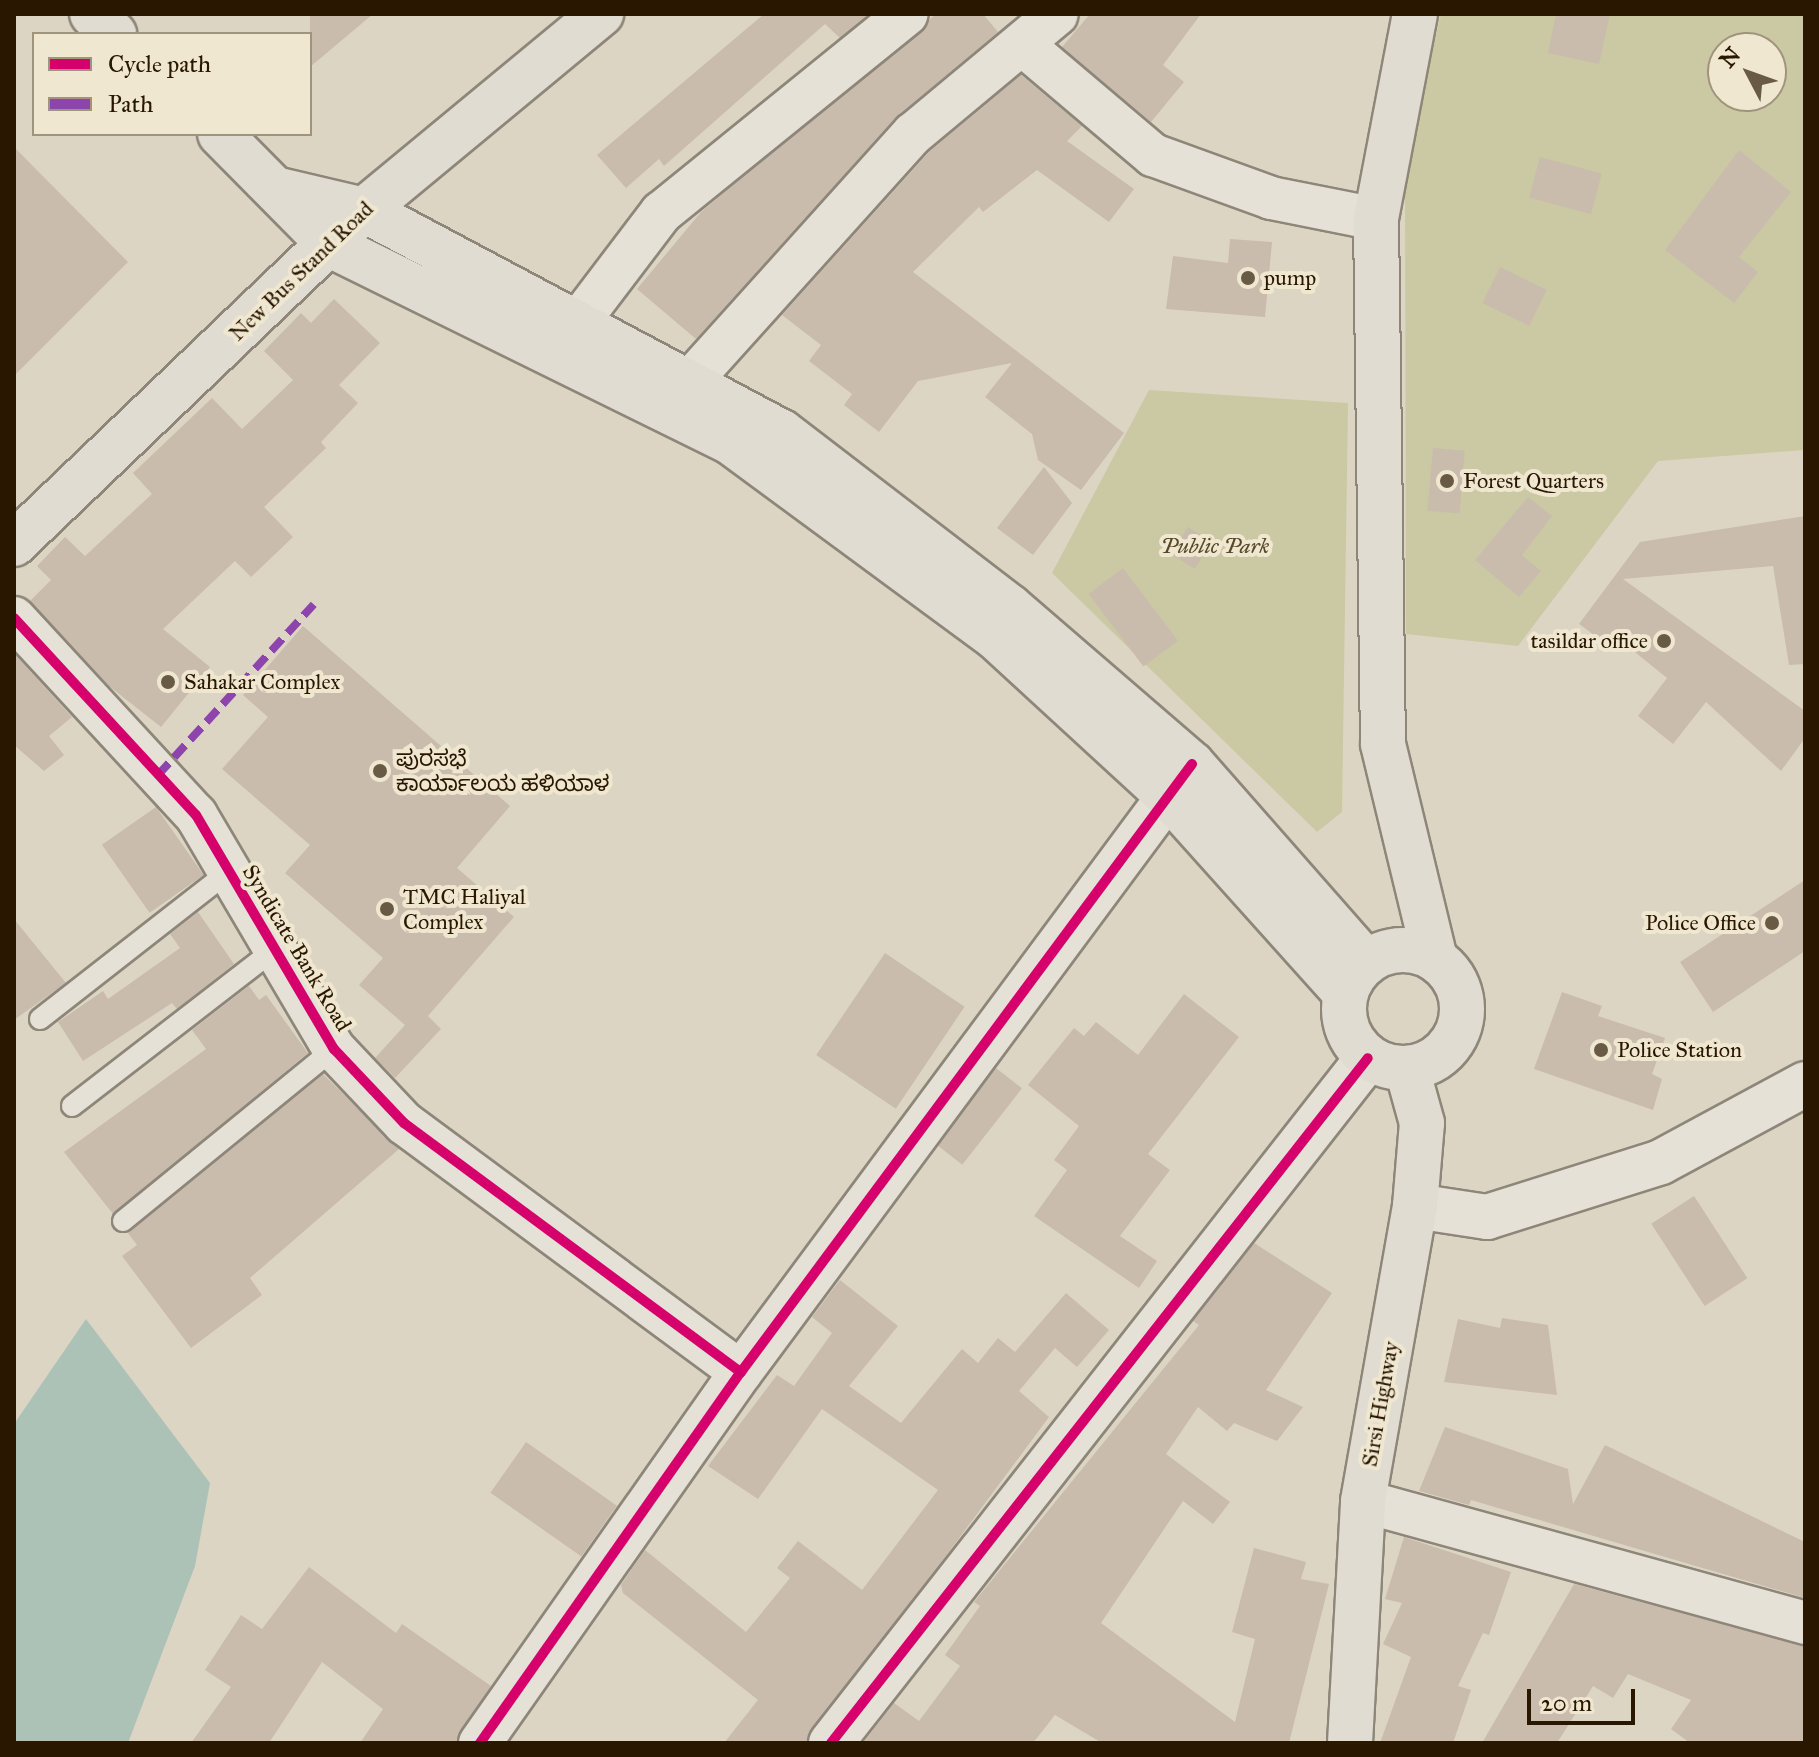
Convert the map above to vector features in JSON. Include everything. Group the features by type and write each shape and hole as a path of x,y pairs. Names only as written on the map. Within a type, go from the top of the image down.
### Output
{"main road":[{"path":"93,14 112,32"},
{"path":"1415,14 1376,219 1383,744 1435,959 1459,987 1461,1023 1441,1055 1387,1064 1346,1029 1355,977 1400,949 1435,959"},
{"name":"New Bus Stand Road","path":"14,544 364,210 592,16"},
{"path":"222,136 279,190 330,245 729,441 995,637 1181,781"},
{"path":"279,190 364,210 693,378 782,432 997,597 1181,781 1355,977"},
{"name":"Sirsi Highway","path":"1350,1743 1363,1501 1415,1206 1422,1123 1387,1064"}],"street":[{"path":"579,321 661,213 907,14"},
{"path":"693,378 913,134 1057,14"},
{"path":"1022,44 1153,155 1271,198 1376,219"},
{"name":"Syndicate Bank Road","path":"14,618 196,815 228,872 278,947 334,1049 404,1123 741,1372"},
{"path":"480,1743 741,1372 1181,781"},
{"path":"831,1743 1387,1064"},
{"path":"1415,1206 1487,1217 1661,1162 1805,1084"},
{"path":"1363,1501 1805,1623"}],"lane":[{"path":"40,1019 228,872"},
{"path":"72,1106 278,947"},
{"path":"123,1221 334,1049"}],"green space":[{"path":"1441,14 1805,14 1805,450 1658,461 1518,646 1406,634 1405,170"},
{"name":"Public Park","path":"1149,390 1348,403 1342,812 1317,832 1052,573"}],"shaded area":[{"path":"86,1319 210,1483 195,1566 128,1743 14,1743 14,1424"}],"building":[{"path":"310,14 373,14 312,65"},
{"path":"764,14 869,14 840,38 825,24 664,166 659,159 626,188 597,155"},
{"path":"936,14 983,14 998,32 895,118 696,339 637,289 701,212"},
{"path":"1090,14 1201,14 1163,65 1184,82 1151,122 1062,47"},
{"path":"1556,14 1610,14 1599,64 1548,53"},
{"path":"1021,75 1082,126 1067,141 1134,189 1109,222 1037,170 983,212 979,207 913,272 1124,433 1081,490 1038,460 1032,434 985,397 1012,363 918,381 879,432 844,405 852,394 809,361 821,345 782,315 930,151"},
{"path":"14,147 128,262 14,376"},
{"path":"1739,150 1791,192 1739,257 1758,272 1734,303 1665,250"},
{"path":"1540,157 1602,174 1591,214 1529,198"},
{"path":"1230,239 1272,242 1265,317 1166,309 1173,256 1228,263"},
{"path":"1500,267 1547,290 1529,326 1482,303"},
{"path":"334,299 380,343 339,385 358,403 321,442 326,448 264,507 293,537 251,577 235,561 163,629 210,667 161,727 109,686 30,601 51,580 37,566 65,537 85,556 152,494 133,473 212,398 242,429 293,380 264,351 301,313 311,323"},
{"name":"Forest Quarters","path":"1433,448 1465,451 1459,514 1428,511"},
{"path":"1044,467 1072,503 1033,555 997,528"},
{"path":"1528,497 1552,516 1522,555 1541,571 1519,597 1475,560"},
{"name":"tasildar office","path":"1805,516 1805,664 1789,665 1773,566 1623,579 1805,711 1805,738 1781,771 1706,702 1673,744 1638,716 1667,678 1615,636 1608,645 1579,624 1640,542"},
{"path":"1188,527 1212,542 1195,569 1171,554"},
{"path":"1123,568 1178,641 1143,667 1089,594"},
{"path":"303,626 510,806 457,868 514,917 428,1016 441,1029 395,1078 375,1058 405,1025 359,985 383,958 285,873 310,845 222,769 268,717 243,695"},
{"path":"14,653 72,717 49,736 64,755 44,771 14,745"},
{"path":"156,807 204,875 150,913 102,845"},
{"name":"Police Office","path":"1805,880 1805,951 1713,1012 1680,962"},
{"path":"198,912 234,964 177,1009 172,1003 83,1061 58,1022 103,991 108,999 180,948 170,934"},
{"path":"14,919 66,983 14,1020"},
{"path":"885,953 965,1007 896,1109 816,1055"},
{"path":"249,986 259,1000 266,995 308,1053 113,1214 64,1152 206,1049 192,1030"},
{"name":"Police Station","path":"1562,992 1602,1006 1598,1016 1665,1038 1652,1074 1662,1079 1653,1110 1534,1069"},
{"path":"1184,994 1239,1037 1148,1154 1170,1170 1120,1236 1157,1261 1139,1288 1034,1216 1067,1170 1054,1160 1079,1126 1028,1085 1074,1028 1084,1036 1096,1022 1138,1055"},
{"path":"996,1068 1022,1088 962,1165 936,1144"},
{"path":"323,1074 399,1149 250,1278 262,1295 191,1348 122,1256 137,1245 128,1233"},
{"path":"1694,1196 1747,1278 1705,1306 1651,1224"},
{"path":"1254,1243 1332,1293 1266,1390 1303,1407 1277,1441 1234,1423 1227,1431 1198,1407 1166,1454 1230,1502 1213,1524 1183,1501 1101,1623 1235,1722 1255,1639 1232,1632 1254,1548 1306,1562 1301,1579 1329,1584 1289,1743 1102,1743 1055,1715 1033,1743 863,1743 894,1703 919,1721 960,1666 945,1655 980,1606 974,1602 1199,1325 1193,1321"},
{"path":"840,1280 898,1326 849,1386 901,1423 962,1349 978,1363 998,1338 1015,1352 1066,1293 1109,1330 1077,1367 1055,1348 1019,1391 1049,1417 807,1743 724,1743 758,1700 623,1593 621,1585 645,1550 746,1632 790,1578 777,1568 798,1541 862,1590 938,1490 822,1409 758,1499 708,1466 777,1375 794,1386 832,1333 812,1317"},
{"path":"1502,1318 1548,1325 1557,1395 1444,1382 1458,1319 1500,1328"},
{"path":"1445,1427 1568,1469 1573,1504 1605,1445 1805,1542 1805,1598 1471,1500 1469,1505 1419,1491"},
{"path":"526,1442 617,1506 581,1556 490,1493"},
{"path":"1404,1537 1511,1572 1489,1635 1483,1633 1458,1686 1471,1690 1453,1743 1380,1743 1411,1657 1383,1644 1402,1603 1385,1599"},
{"path":"309,1567 396,1633 402,1624 491,1686 456,1743 360,1743 383,1709 322,1662 269,1743 191,1743 231,1687 205,1670 241,1615 262,1629"},
{"path":"1574,1584 1805,1646 1805,1743 1690,1743 1671,1729 1691,1700 1628,1674 1613,1698 1593,1686 1557,1743 1482,1743"}],"marked path":[{"path":"158,775 314,604"}],"cycle path":[{"path":"14,618 196,815 334,1049 404,1123 741,1372"},
{"path":"480,1743 741,1372 1192,764"},
{"path":"831,1743 1368,1058"}],"place":[{"name":"pump","path":"1248,278"},
{"name":"Forest Quarters","path":"1447,481"},
{"name":"tasildar office","path":"1664,641"},
{"name":"Sahakar Complex","path":"168,682"},
{"name":"ಪುರಸಭೆ ಕಾರ್ಯಾಲಯ ಹಳಿಯಾಳ","path":"380,771"},
{"name":"TMC Haliyal Complex","path":"387,909"},
{"name":"Police Office","path":"1772,923"},
{"name":"Police Station","path":"1601,1050"}]}
